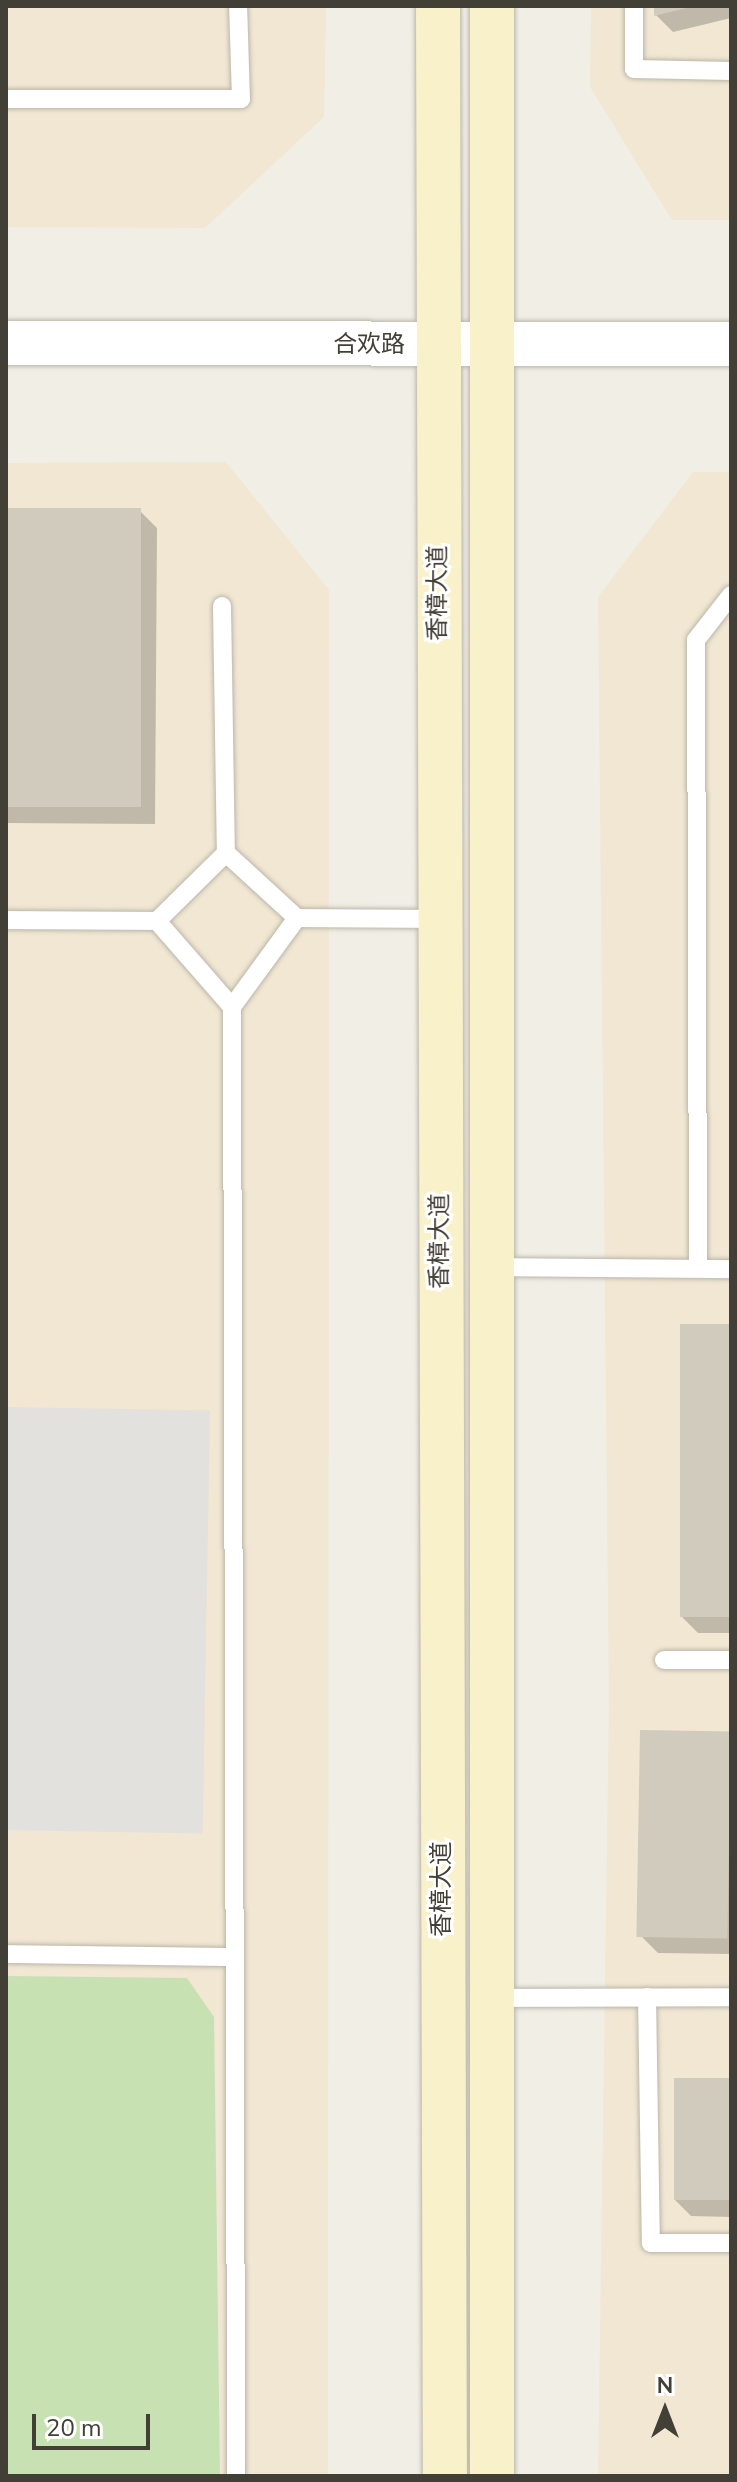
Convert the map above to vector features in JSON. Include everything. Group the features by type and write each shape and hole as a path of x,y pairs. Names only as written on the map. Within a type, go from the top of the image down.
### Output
{"main road":[{"name":"香樟大道","path":"438,6 445,2476"},
{"name":"香樟大道","path":"492,6 492,2476"}],"street":[{"name":"合欢路","path":"6,343 731,344"}],"lane":[{"path":"6,99 241,99 238,6"},
{"path":"634,6 634,69 731,71"},
{"path":"698,1268 696,640 731,595"},
{"path":"6,920 157,921 226,853 222,606"},
{"path":"226,853 297,918 439,919"},
{"path":"236,2476 232,1007 297,918"},
{"path":"157,921 232,1007"},
{"path":"492,1267 731,1269"},
{"path":"664,1660 731,1660"},
{"path":"6,1954 234,1957"},
{"path":"647,1997 651,2243 731,2243"},
{"path":"492,1998 731,1997"}],"shaded area":[{"path":"6,6 326,6 324,117 205,228 6,227"},
{"path":"591,6 731,6 731,220 672,220 590,87"},
{"path":"226,462 329,590 328,2476 6,2476 6,463"},
{"path":"693,472 731,472 731,2476 598,2476 609,1704 598,597"},
{"path":"6,1407 210,1411 203,1833 6,1830"}],"green space":[{"path":"6,1976 187,1978 214,2017 220,2476 6,2476"}],"building":[{"path":"654,6 691,6 691,7 654,16"},
{"path":"6,508 141,508 141,807 6,807"},
{"path":"680,1324 731,1324 731,1617 680,1617"},
{"path":"640,1730 731,1732 727,1939 636,1937"},
{"path":"674,2078 731,2078 731,2200 674,2200"}]}
